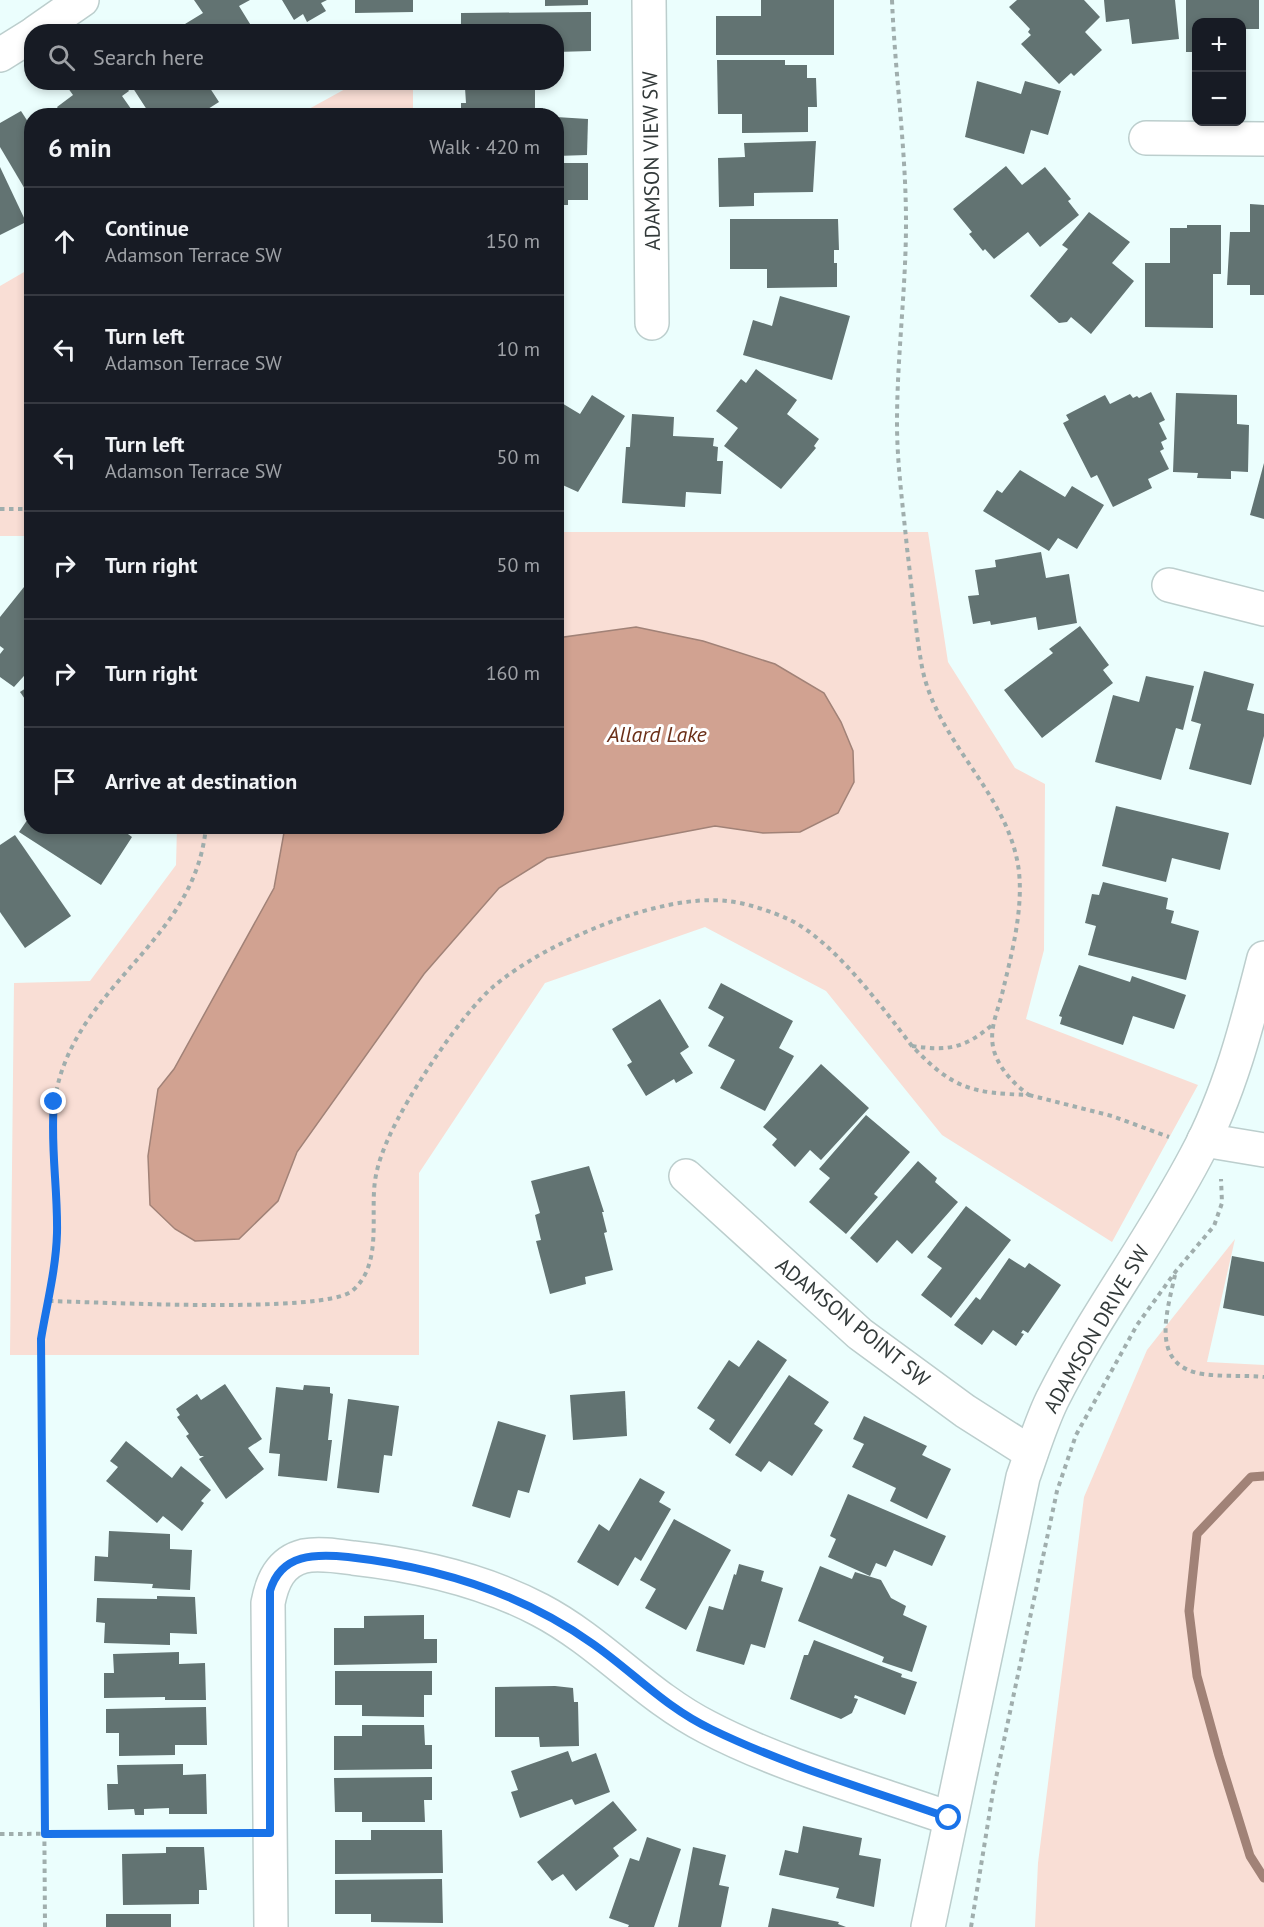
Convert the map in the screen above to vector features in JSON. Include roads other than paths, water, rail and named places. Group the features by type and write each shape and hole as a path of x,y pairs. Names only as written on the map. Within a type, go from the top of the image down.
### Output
{"street":[{"path":"48,24 82,0"},
{"name":"ADAMSON VIEW SW","path":"649,0 652,323"},
{"path":"0,55 24,40"},
{"path":"1146,138 1264,139"},
{"path":"1169,585 1264,609"},
{"name":"ADAMSON DRIVE SW","path":"928,1927 949,1818 1023,1477 1031,1453 1051,1402 1075,1358 1158,1223 1191,1140 1228,1082 1264,958"},
{"path":"1191,1140 1264,1150"},
{"name":"ADAMSON POINT SW","path":"686,1176 860,1334 965,1411 1031,1453"},
{"path":"271,1927 270,1591 273,1580 282,1568 304,1556 318,1555 384,1561 442,1573 496,1590 541,1610 594,1645 657,1696 709,1729 778,1757 949,1818"}],"water":[{"name":"Allard Lake","path":"636,627 703,641 775,664 824,693 841,722 853,751 854,782 838,813 800,832 763,833 715,826 547,858 499,888 424,974 297,1152 278,1201 239,1239 195,1241 175,1229 150,1205 148,1156 158,1089 174,1069 274,888 284,834 564,834 564,637"}],"waterway":[{"path":"1264,1476 1251,1477 1197,1534 1189,1611 1197,1676 1219,1756 1250,1856 1264,1878"}]}
